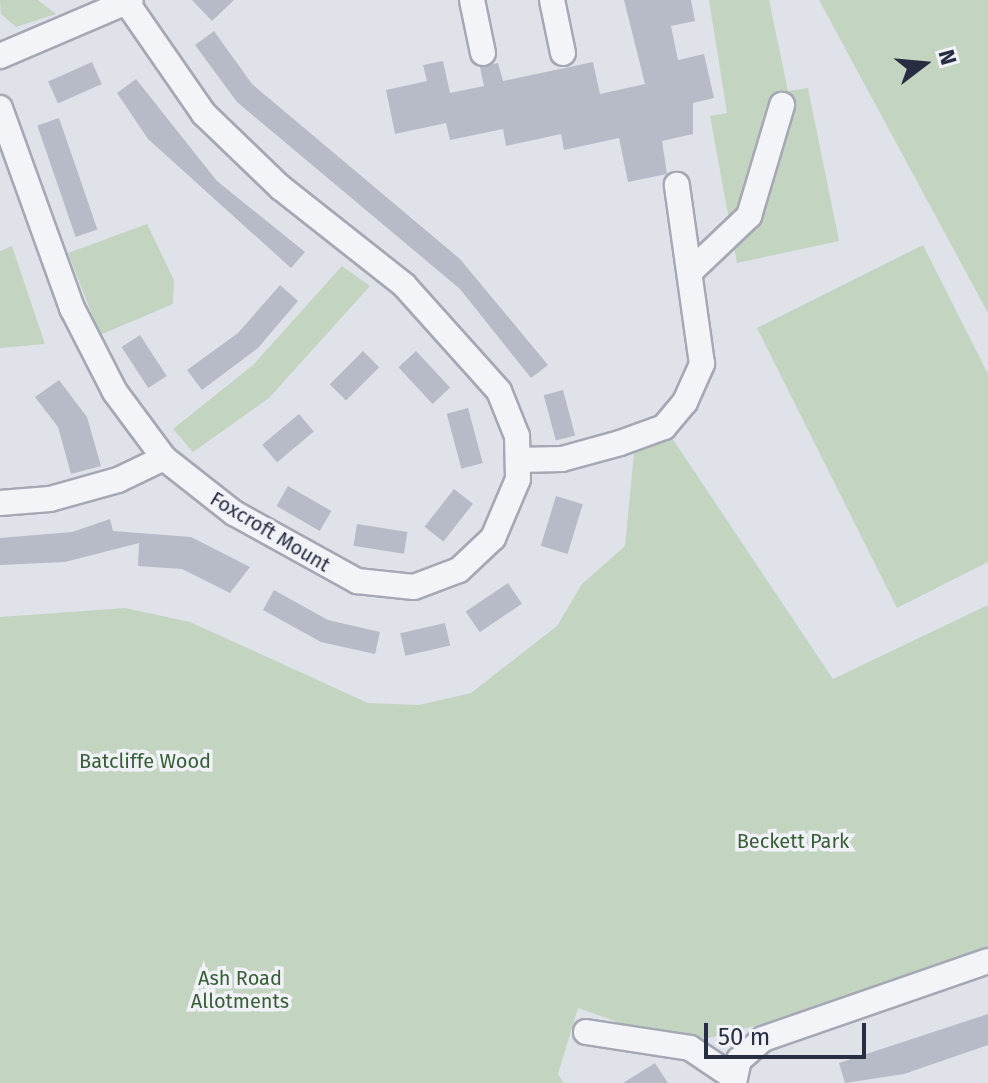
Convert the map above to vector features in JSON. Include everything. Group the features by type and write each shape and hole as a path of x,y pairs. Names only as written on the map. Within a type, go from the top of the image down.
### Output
{"street":[{"path":"472,0 483,53"},
{"path":"552,0 563,53"},
{"path":"0,56 129,1"},
{"name":"Foxcroft Mount","path":"0,108 72,308 115,392 164,458 319,565 389,588 434,581 476,556 512,502 518,460 512,416 466,347 204,114 129,1"},
{"path":"692,270 749,216 782,105"},
{"path":"518,460 562,459 664,427 702,364 692,270 677,185"},
{"path":"0,503 77,492 164,458"},
{"path":"586,1032 690,1048 737,1072 770,1036 988,961"}],"green space":[{"path":"0,0 38,0 56,14 16,27 1,14"},
{"path":"709,0 769,0 788,91 808,88 839,241 737,263 710,116 727,113"},
{"path":"819,0 988,0 988,313"},
{"path":"147,224 174,280 173,304 100,335 68,253"},
{"path":"923,245 988,374 988,562 897,608 757,328"},
{"path":"12,246 45,344 0,348 0,251"},
{"path":"342,266 370,286 269,398 193,452 173,429 253,365"},
{"path":"670,435 833,679 988,605 988,949 838,1004 682,1045 578,1008 558,1074 564,1083 0,1083 0,617 125,608 190,622 368,703 419,705 471,693 557,626 582,584 625,546 634,453"}],"building":[{"path":"192,0 234,0 212,21"},
{"path":"624,0 691,0 695,21 671,26 678,60 704,54 714,98 693,103 693,134 662,141 667,174 628,182 619,138 564,150 561,134 506,146 503,129 450,140 446,123 395,134 386,90 427,81 423,65 443,61 450,93 484,86 480,67 498,63 503,81 593,62 600,94 645,84"},
{"path":"214,31 252,84 460,259 548,365 531,378 460,289 237,102 195,45"},
{"path":"92,62 102,84 58,103 48,82"},
{"path":"136,79 217,181 305,252 291,268 148,139 117,93"},
{"path":"59,118 97,230 76,237 37,125"},
{"path":"280,285 298,301 258,348 202,390 187,370 238,333"},
{"path":"140,335 167,376 148,388 122,347"},
{"path":"363,351 379,367 346,400 330,384"},
{"path":"416,351 450,388 433,404 398,367"},
{"path":"59,380 87,417 101,466 71,474 58,427 35,397"},
{"path":"563,390 575,435 556,441 544,395"},
{"path":"468,408 483,463 462,469 447,414"},
{"path":"299,414 314,432 277,462 262,445"},
{"path":"288,486 331,511 320,531 276,506"},
{"path":"454,489 473,504 443,542 424,527"},
{"path":"556,496 583,504 568,554 541,546"},
{"path":"110,519 113,531 191,537 250,567 230,593 182,569 138,566 139,543 65,562 0,565 0,538 72,532"},
{"path":"357,524 407,532 404,554 354,546"},
{"path":"508,583 522,604 480,632 466,612"},
{"path":"274,590 328,620 380,632 375,654 321,642 263,610"},
{"path":"445,623 450,645 405,656 400,633"},
{"path":"988,1014 988,1045 904,1074 845,1083 839,1063"},
{"path":"655,1063 668,1083 623,1083"}],"park label":[{"name":"Batcliffe Wood","path":"145,761"},
{"name":"Beckett Park","path":"793,841"},
{"name":"Ash Road Allotments","path":"240,990"}]}
